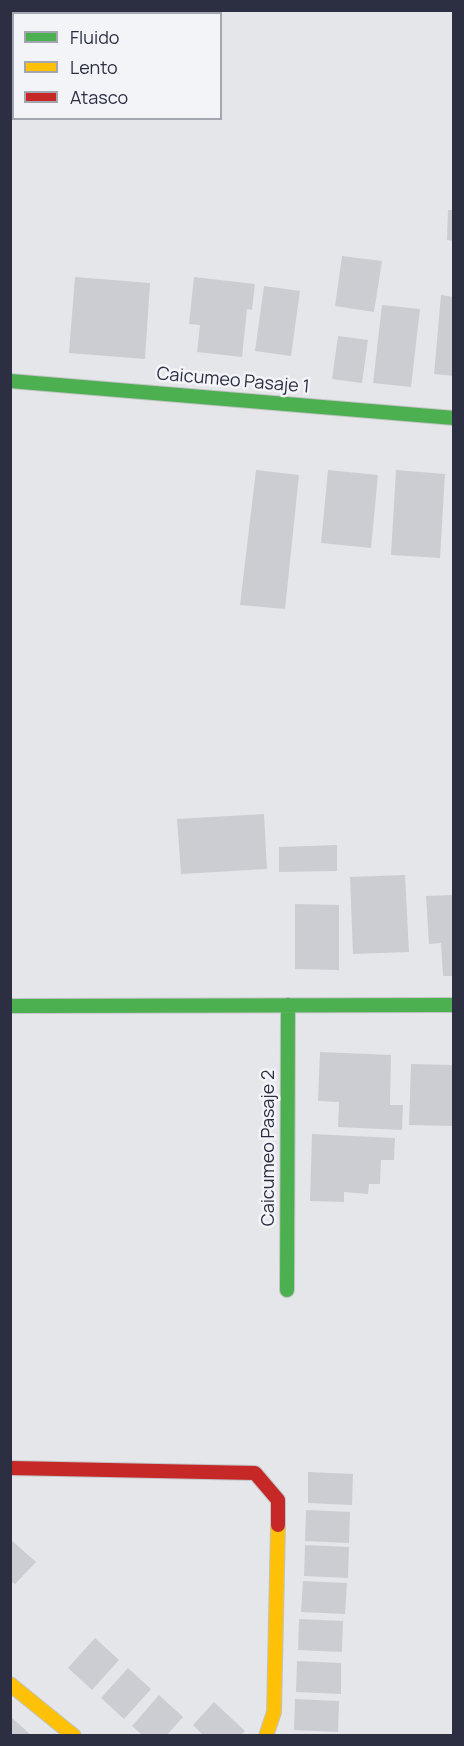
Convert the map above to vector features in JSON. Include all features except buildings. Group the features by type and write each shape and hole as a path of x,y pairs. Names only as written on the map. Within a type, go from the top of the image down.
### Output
{"street":[{"name":"Caicumeo Pasaje 1","path":"10,381 453,418"},
{"name":"Caicumeo Pasaje 2","path":"287,1290 288,1005"},
{"path":"10,1006 453,1005"},
{"path":"10,1468 255,1473 278,1500 274,1712 266,1736"},
{"path":"10,1684 74,1736"}],"traffic: fast":[{"path":"10,381 454,418"},
{"path":"287,1290 288,1005"},
{"path":"10,1006 454,1005"}],"traffic: slow":[{"path":"266,1736 274,1712 278,1525"},
{"path":"10,1684 74,1736"}],"traffic: jam":[{"path":"10,1468 255,1473 278,1500 278,1525"}]}
